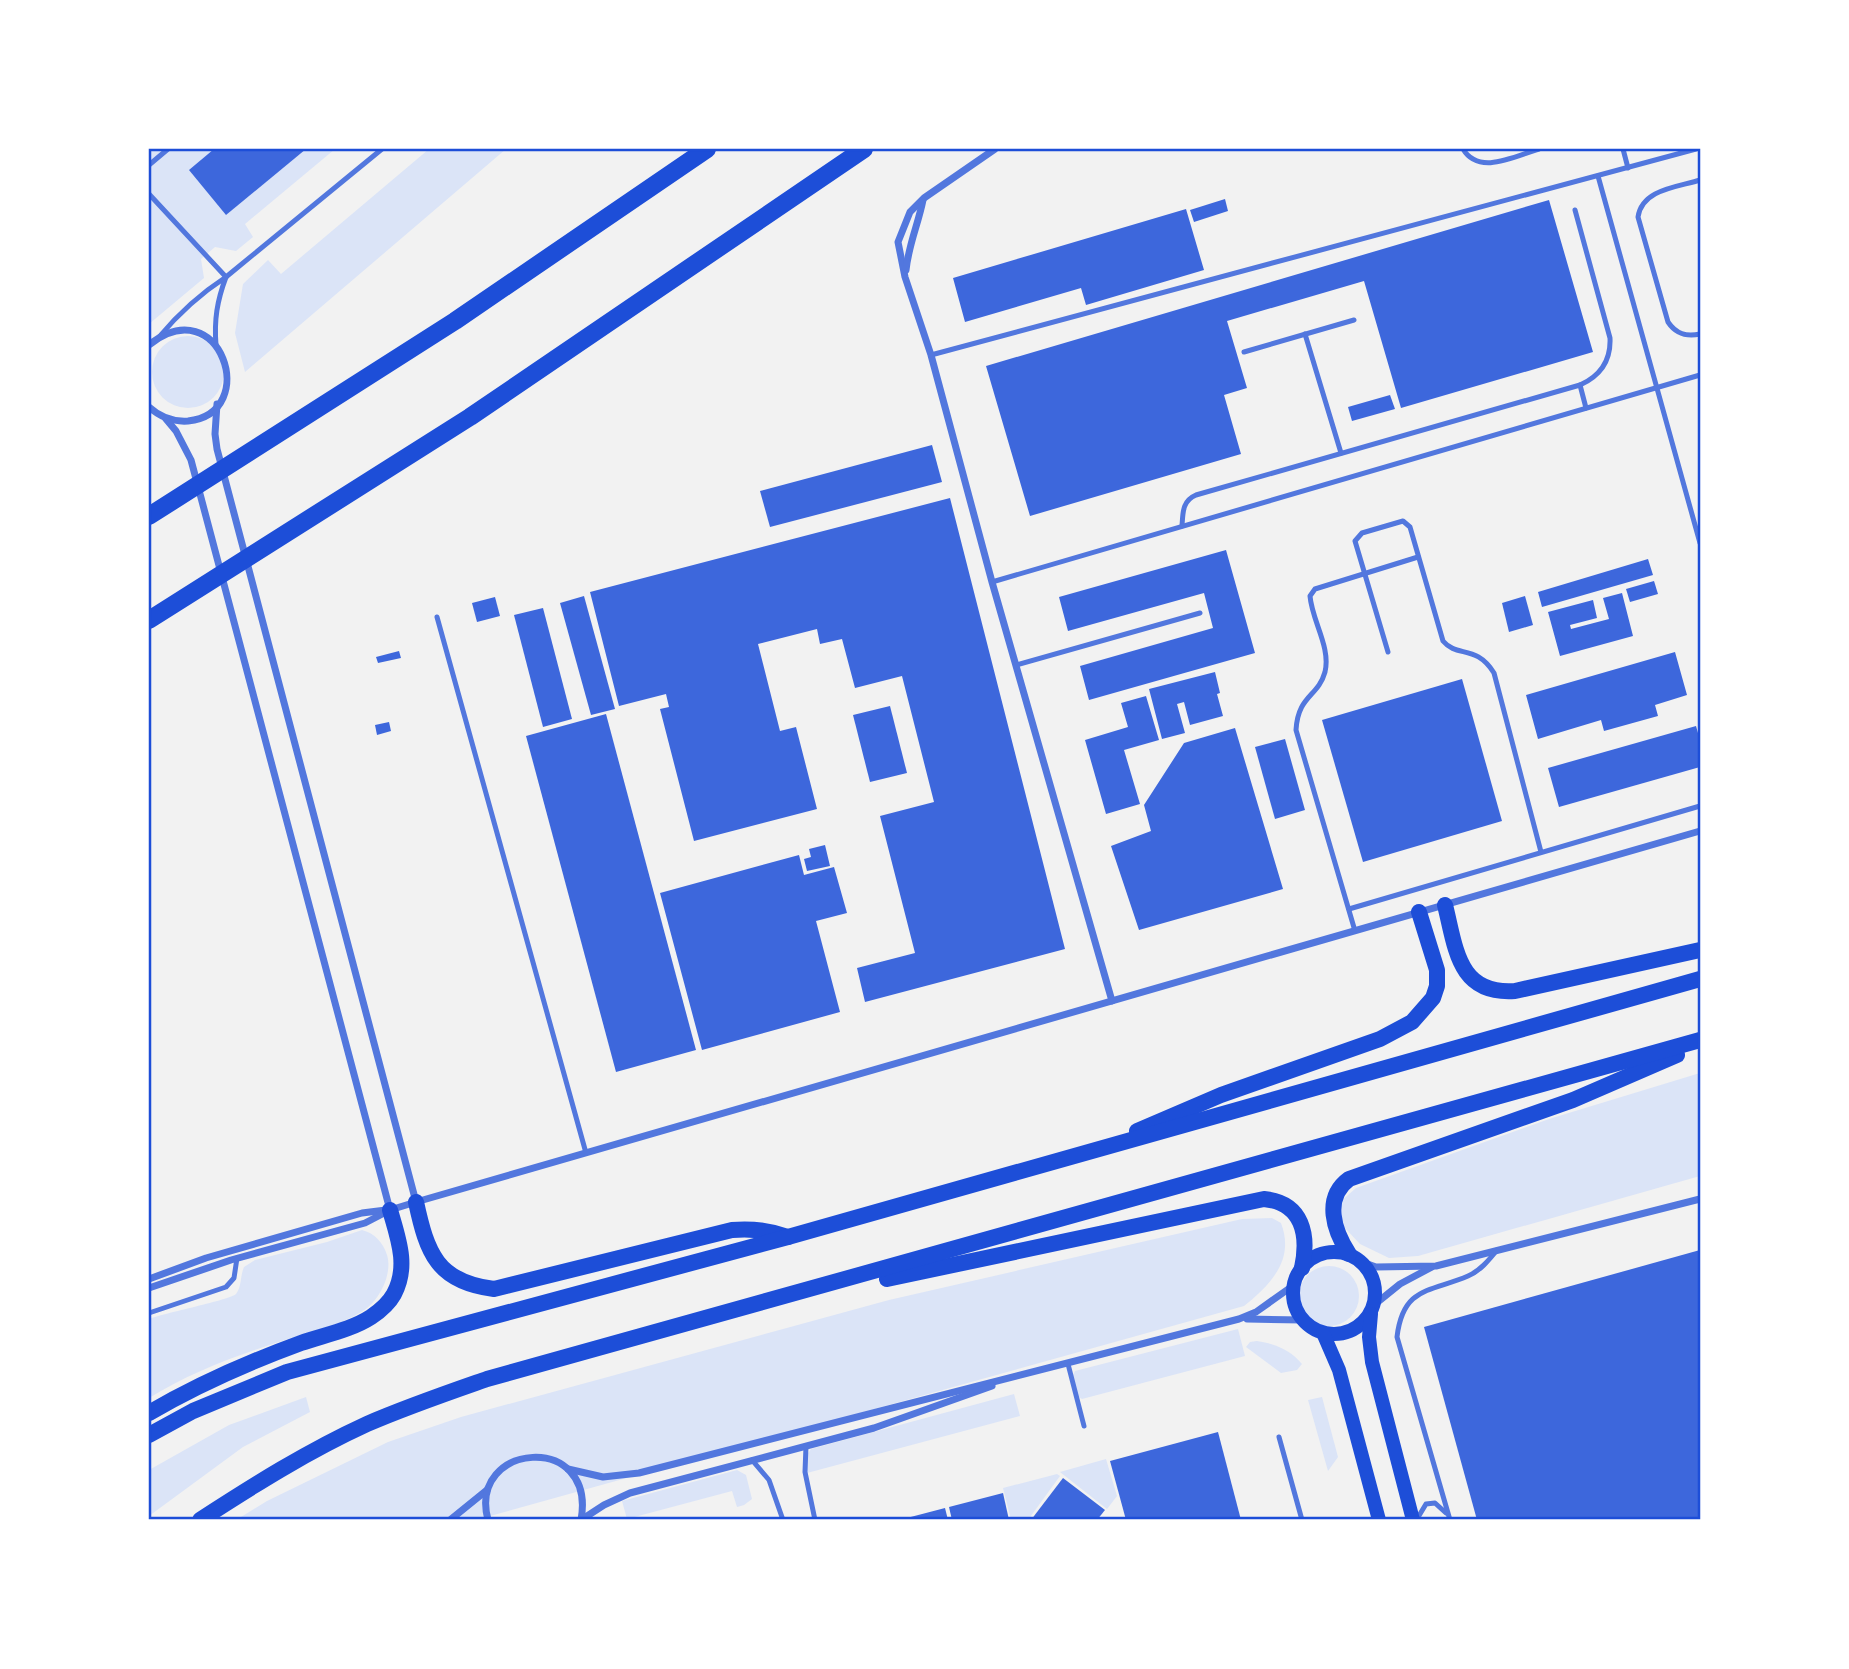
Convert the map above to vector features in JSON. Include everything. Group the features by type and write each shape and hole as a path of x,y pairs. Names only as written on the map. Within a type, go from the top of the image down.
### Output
{"highway":[{"path":"149,516 466,313 707,149"},
{"path":"149,620 470,417 864,149"},
{"path":"1445,905 1463,969 1473,981 1487,989 1500,992 1516,991 1700,950"},
{"path":"1096,1151 1171,1115 1380,1039 1412,1022 1433,998 1437,986 1437,970 1419,912"},
{"path":"149,1435 193,1411 287,1372 788,1237 1700,979"},
{"path":"1355,1258 1339,1236 1333,1205 1338,1190 1349,1179 1573,1100 1700,1043"},
{"path":"200,1520 253,1485 367,1424 487,1379 1700,1043"},
{"path":"751,1307 1264,1199 1281,1202 1294,1212 1305,1239 1302,1268"},
{"path":"416,1202 429,1250 440,1267 456,1279 474,1287 494,1289 732,1230 760,1230 788,1237"},
{"path":"149,1413 208,1381 355,1324 384,1307 400,1278 402,1261 390,1210"}],"main road":[{"path":"1373,1308 1356,1328 1334,1335 1323,1333 1302,1320 1293,1297 1294,1285 1302,1268 1312,1259 1336,1252 1355,1258 1371,1275 1376,1289 1369,1337 1372,1362 1415,1520"},
{"path":"1323,1333 1339,1370 1379,1520"}],"street":[{"path":"995,149 924,198 908,247 905,277 931,355 992,582 1112,1001"},
{"path":"149,345 174,331 189,331 204,336 216,345 226,364 227,386 218,404 215,435 217,449 416,1202"},
{"path":"166,419 180,422 194,420 207,414 218,404"},
{"path":"149,407 166,419 191,460 390,1210"},
{"path":"149,1288 237,1258 365,1223 390,1210 416,1202 1700,831"},
{"path":"1373,1308 1400,1284 1436,1266 1700,1199"},
{"path":"149,1279 206,1258 362,1213 390,1210"},
{"path":"1355,1258 1376,1267 1436,1266"},
{"path":"450,1520 488,1489 502,1469 522,1458 539,1456 568,1469 603,1477 639,1473 1239,1320 1256,1312 1294,1285"},
{"path":"1239,1320 1302,1320"},
{"path":"581,1520 604,1504 630,1493 921,1413 1023,1375"},
{"path":"568,1469 577,1480 582,1493 584,1506 581,1520"},
{"path":"488,1489 485,1503 488,1520"}],"lane":[{"path":"149,165 168,149"},
{"path":"159,337 186,307 382,149"},
{"path":"1462,149 1470,158 1484,163 1539,149"},
{"path":"1623,149 1628,168"},
{"path":"931,355 1696,149"},
{"path":"1598,176 1700,543"},
{"path":"1700,180 1650,196 1641,205 1638,217 1668,322 1683,335 1700,334"},
{"path":"149,194 226,277"},
{"path":"1182,526 1184,507 1190,497 1589,381 1604,367 1610,338 1575,210"},
{"path":"216,345 214,322 217,299 226,277"},
{"path":"1244,352 1354,320"},
{"path":"1305,334 1341,453"},
{"path":"992,582 1700,375"},
{"path":"1580,385 1586,408"},
{"path":"1388,652 1356,538 1362,533 1399,521 1406,522 1410,527 1443,641 1453,649 1466,651 1483,659 1494,673 1541,852"},
{"path":"1355,931 1296,730 1297,719 1305,699 1323,678 1326,663 1310,600 1311,593 1315,589 1418,557"},
{"path":"1016,664 1200,613"},
{"path":"437,617 586,1153"},
{"path":"1349,909 1700,806"},
{"path":"1449,1518 1398,1336 1399,1325 1408,1305 1416,1297 1435,1286 1476,1272 1497,1250"},
{"path":"149,1313 226,1287 234,1278 237,1258"},
{"path":"1068,1364 1084,1426"},
{"path":"1279,1437 1302,1520"},
{"path":"806,1446 804,1472 815,1520"},
{"path":"752,1460 769,1480 783,1520"},
{"path":"1415,1520 1421,1508 1435,1503 1449,1518"}],"shaded area":[{"path":"149,149 335,149 245,224 253,237 236,251 215,247 201,259 204,278 149,324"},
{"path":"429,149 506,149 245,372 235,333 243,284 268,260 281,274"},
{"path":"181,336 195,336 214,346 224,365 224,379 214,398 195,408 181,408 162,398 152,379 152,365 162,346"},
{"path":"1700,1073 1700,1176 1418,1256 1389,1258 1360,1244 1342,1225 1340,1202 1356,1188 1549,1119"},
{"path":"1272,1218 1281,1223 1285,1236 1283,1260 1271,1280 1244,1306 476,1520 236,1520 267,1501 388,1442 461,1417 889,1300 1242,1219"},
{"path":"362,1230 380,1242 388,1262 383,1286 369,1307 334,1325 214,1365 149,1398 149,1319 231,1297 239,1288 244,1267 255,1260 327,1242"},
{"path":"1323,1266 1335,1266 1354,1279 1359,1296 1357,1308 1346,1321 1335,1326 1323,1326 1304,1313 1299,1302 1299,1290 1312,1271"},
{"path":"1238,1329 1245,1356 1082,1399 1074,1394 1070,1381 1075,1371"},
{"path":"1257,1341 1282,1348 1302,1364 1297,1370 1281,1373 1246,1347 1250,1342"},
{"path":"1014,1394 1020,1416 807,1473 804,1459 811,1449"},
{"path":"306,1397 310,1412 243,1447 149,1516 149,1470 229,1425"},
{"path":"1322,1397 1338,1457 1328,1471 1308,1400"},
{"path":"1106,1459 1117,1496 1107,1509 1060,1472"},
{"path":"737,1470 746,1475 752,1499 744,1505 737,1507 732,1491 627,1519 622,1501"},
{"path":"1057,1474 1060,1476 1028,1520 1011,1520 1003,1488"}],"building":[{"path":"214,149 306,149 226,215 189,170"},
{"path":"1225,199 1228,211 1194,222 1190,210"},
{"path":"1549,200 1593,352 1401,408 1364,281 1227,321 1247,388 1224,395 1241,454 1030,516 986,366"},
{"path":"1186,209 1204,270 1086,305 1081,288 965,322 953,278"},
{"path":"1390,395 1395,409 1352,421 1348,407"},
{"path":"932,445 942,482 770,527 760,491"},
{"path":"950,498 1065,949 865,1002 857,968 915,953 880,816 934,802 902,676 855,688 842,639 820,644 817,629 758,644 780,731 796,727 817,809 694,841 660,709 669,707 666,694 619,706 590,592"},
{"path":"1226,550 1255,653 1089,700 1080,666 1213,628 1204,593 1068,631 1059,597"},
{"path":"1648,559 1653,575 1542,607 1538,592"},
{"path":"1654,581 1658,594 1630,602 1626,589"},
{"path":"1622,593 1633,636 1560,656 1548,612 1593,600 1597,618 1570,625 1571,629 1609,619 1603,598"},
{"path":"584,596 615,709 591,715 560,603"},
{"path":"1525,596 1533,625 1509,632 1502,603"},
{"path":"495,597 500,616 477,622 472,603"},
{"path":"543,608 572,719 543,727 514,615"},
{"path":"399,651 401,658 378,663 376,657"},
{"path":"1675,652 1687,695 1655,705 1658,716 1604,731 1601,720 1538,739 1526,695"},
{"path":"1215,672 1223,716 1190,725 1184,702 1177,704 1185,733 1162,739 1149,689"},
{"path":"1462,679 1502,821 1363,862 1322,720"},
{"path":"1146,696 1159,740 1124,750 1140,804 1106,814 1085,740 1128,727 1121,703"},
{"path":"890,706 907,773 870,782 853,715"},
{"path":"606,714 696,1050 616,1072 526,736"},
{"path":"389,722 391,731 377,735 375,725"},
{"path":"1696,726 1700,740 1700,767 1559,807 1548,768"},
{"path":"1235,728 1283,889 1139,930 1111,846 1151,831 1144,805 1184,743"},
{"path":"1285,739 1305,810 1275,819 1255,747"},
{"path":"825,845 830,866 807,871 804,859 811,857 809,849"},
{"path":"799,855 804,875 834,867 847,913 816,921 840,1012 702,1050 660,893"},
{"path":"1700,1250 1700,1520 1477,1520 1424,1327"},
{"path":"1218,1432 1241,1520 1126,1520 1110,1461"},
{"path":"1063,1478 1105,1510 1097,1520 1031,1520"},
{"path":"1003,1493 1009,1520 952,1520 949,1507"},
{"path":"945,1508 948,1520 903,1520 903,1519"}]}
